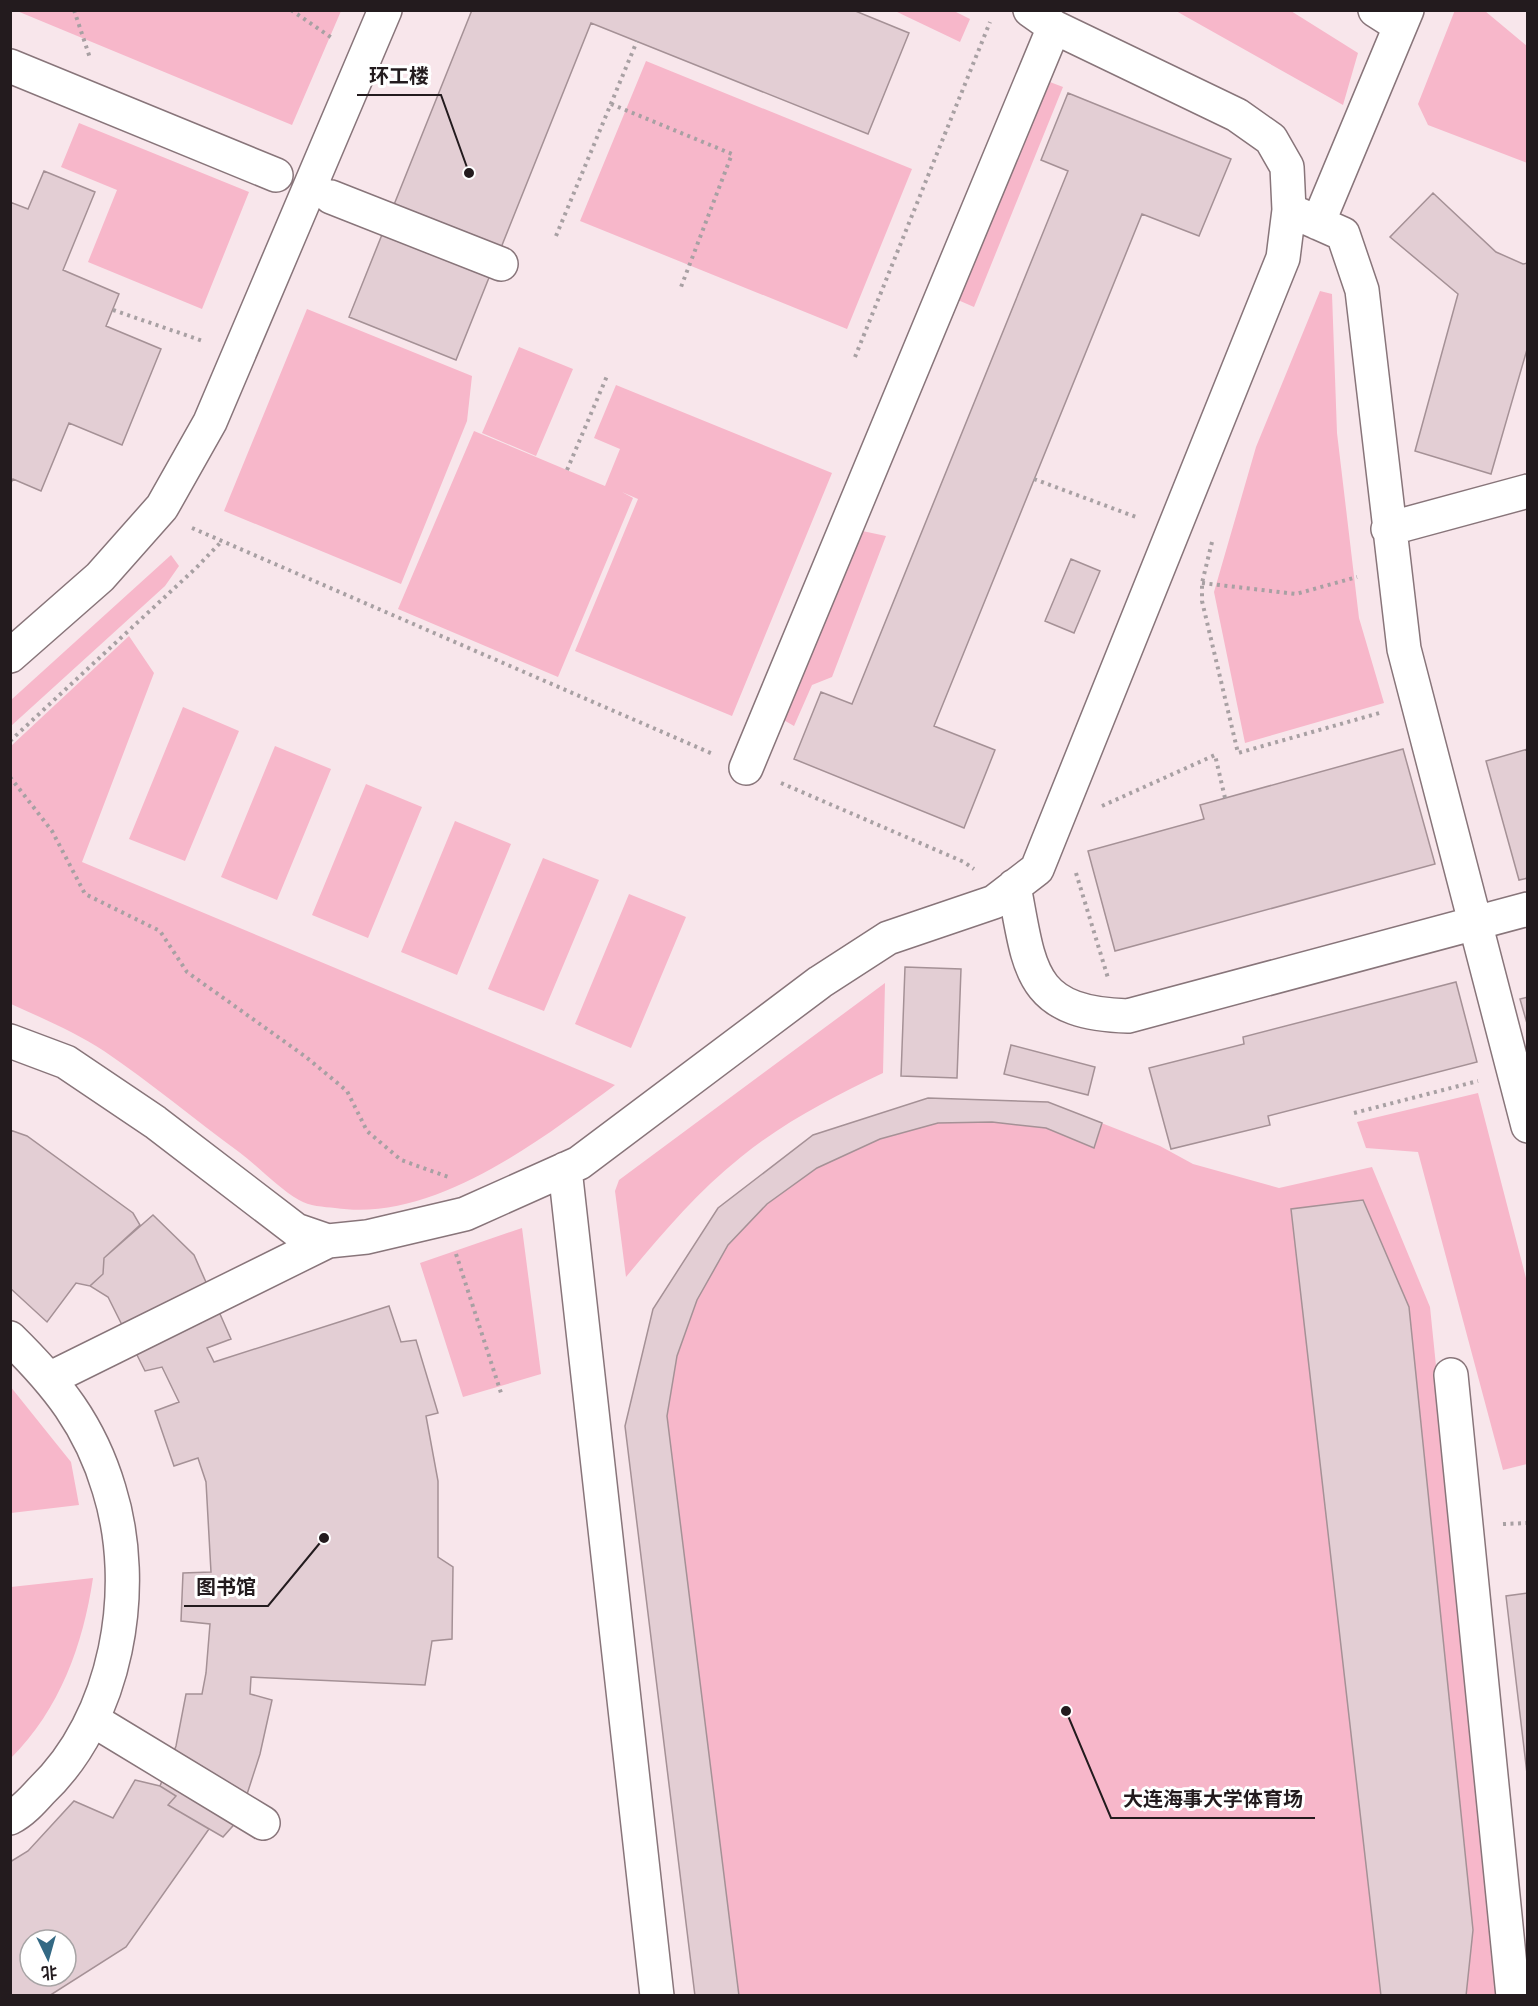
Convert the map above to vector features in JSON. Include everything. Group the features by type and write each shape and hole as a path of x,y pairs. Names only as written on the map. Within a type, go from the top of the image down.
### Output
{"street":[{"path":"12,654 100,577 162,507 210,422 386,10"},
{"path":"51,1378 328,1241 367,1237 465,1214 579,1163 820,982 888,938 994,902 1037,869 1283,258 1394,16"},
{"path":"746,768 1042,19 1237,115 1271,139 1287,167 1304,216 1343,234 1362,290 1388,530 1404,650 1527,1125"},
{"path":"10,66 276,175"},
{"path":"331,197 501,264"},
{"path":"1388,530 1527,491"},
{"path":"1014,886 1027,956 1036,980 1062,1003 1093,1015 1128,1016 1527,909"},
{"path":"10,1041 66,1062 154,1122 296,1230 328,1241"},
{"path":"565,1169 657,1995"},
{"path":"10,1338 51,1378 77,1416 94,1450 110,1490 122,1581 120,1618 111,1671 93,1720 61,1772 10,1818"},
{"path":"1451,1375 1513,1995"},
{"path":"93,1720 263,1823"}],"path":[{"path":"291,10 333,39"},
{"path":"855,357 990,22"},
{"path":"556,236 637,41"},
{"path":"611,104 732,154 681,287"},
{"path":"113,310 205,341"},
{"path":"567,470 608,376"},
{"path":"1034,479 1136,517"},
{"path":"187,526 964,862 977,871"},
{"path":"10,741 222,541"},
{"path":"1212,541 1202,583 1202,601 1238,753 1387,711"},
{"path":"1202,583 1296,594 1366,574"},
{"path":"1093,810 1215,755 1225,798"},
{"path":"10,777 52,831 85,894 160,931 187,972 306,1057 347,1091 367,1131 401,1160 458,1180"},
{"path":"1073,864 1110,984"},
{"path":"1354,1113 1482,1080"},
{"path":"455,1251 502,1396"}],"shaded area":[{"path":"1455,10 1485,11 1527,46 1527,163 1428,125 1418,104"},
{"path":"11,11 1527,11 1527,1995 11,1996"},
{"path":"17,11 341,11 292,125"},
{"path":"895,11 954,11 970,19 960,42"},
{"path":"1176,11 1291,11 1358,53 1343,105"},
{"path":"646,61 912,169 847,329 580,221"},
{"path":"1042,79 1063,87 974,307 951,297"},
{"path":"79,123 249,192 202,309 88,262 117,190 61,167"},
{"path":"1320,291 1332,294 1337,433 1359,618 1384,703 1245,743 1214,592 1256,447"},
{"path":"307,309 472,376 467,421 401,584 224,511"},
{"path":"519,347 573,369 536,456 482,433"},
{"path":"616,385 832,473 732,716 575,651 638,499 622,492 633,498 558,677 398,609 474,431 605,486 620,449 594,438"},
{"path":"853,529 886,536 832,677 812,685 794,726 775,715"},
{"path":"171,555 179,566 165,586 11,726 11,700"},
{"path":"129,636 154,673 82,862 615,1085 519,1152 484,1173 447,1190 410,1203 372,1209 321,1207 303,1202 291,1195 239,1152 104,1051 70,1031 11,1004 11,746"},
{"path":"183,707 239,731 185,861 129,839"},
{"path":"275,746 331,769 277,900 221,877"},
{"path":"366,784 422,807 368,938 312,915"},
{"path":"455,821 511,844 457,975 401,952"},
{"path":"543,858 599,880 544,1011 488,989"},
{"path":"629,894 686,917 631,1048 575,1024"},
{"path":"885,983 883,1073 809,1111 757,1144 695,1199 626,1277 615,1191 619,1180"},
{"path":"1478,1093 1527,1282 1527,1464 1503,1470 1418,1152 1366,1148 1357,1122"},
{"path":"928,1098 1048,1102 1160,1146 1193,1164 1279,1188 1372,1167 1430,1307 1500,1995 695,1995 625,1426 653,1309 718,1208 813,1135"},
{"path":"522,1228 541,1374 463,1397 420,1263"},
{"path":"10,1386 71,1462 79,1505 11,1513"},
{"path":"93,1578 83,1628 67,1675 43,1719 11,1758 11,1587"}],"building":[{"path":"472,10 853,10 909,33 868,134 591,23 456,360 349,317"},
{"path":"1068,93 1231,159 1199,236 1142,214 934,726 995,750 964,828 794,759 821,692 852,704 1068,171 1041,160"},
{"path":"44,171 95,192 63,270 119,294 106,326 161,349 122,445 69,423 41,491 13,479 10,485 10,202 28,209"},
{"path":"1433,193 1496,252 1523,264 1528,263 1528,346 1491,474 1415,451 1458,294 1390,237"},
{"path":"1071,559 1100,571 1074,633 1045,621"},
{"path":"1403,749 1435,864 1115,951 1088,851 1204,819 1200,805"},
{"path":"1528,749 1528,878 1519,880 1486,761"},
{"path":"905,967 961,969 957,1078 901,1076"},
{"path":"1456,982 1477,1062 1268,1116 1270,1125 1171,1149 1149,1068 1244,1044 1243,1037"},
{"path":"1528,997 1528,1027 1520,999"},
{"path":"1011,1045 1095,1067 1088,1095 1004,1074"},
{"path":"928,1098 1048,1102 1102,1123 1094,1148 1046,1128 992,1122 938,1123 880,1139 817,1168 767,1204 728,1245 697,1300 677,1356 667,1416 739,1996 695,1996 625,1426 653,1309 718,1208 813,1135"},
{"path":"10,1130 27,1136 133,1213 140,1225 104,1258 103,1274 90,1286 76,1283 47,1322 10,1288"},
{"path":"1363,1200 1409,1307 1473,1930 1466,1996 1381,1996 1291,1209"},
{"path":"153,1215 194,1255 231,1339 207,1348 214,1362 389,1306 401,1342 416,1340 438,1413 426,1416 438,1481 438,1557 453,1567 452,1639 432,1641 425,1685 251,1677 250,1694 272,1700 260,1754 239,1819 223,1837 168,1805 176,1796 160,1786 176,1746 186,1694 202,1694 206,1673 210,1624 181,1621 183,1573 211,1572 206,1482 198,1458 174,1466 155,1411 179,1402 162,1367 145,1371 108,1297 90,1286 103,1274 104,1258"},
{"path":"1528,1593 1528,1782 1506,1596"},
{"path":"135,1780 160,1786 176,1796 168,1805 209,1829 126,1947 78,1978 78,1928 18,1928 18,1988 62,1988 49,1996 10,1996 10,1862 28,1851 74,1801 113,1818"}],"place":[{"name":"环工楼","path":"469,173"},
{"name":"图书馆","path":"324,1538"},
{"name":"大连海事大学体育场","path":"1066,1711"}]}
